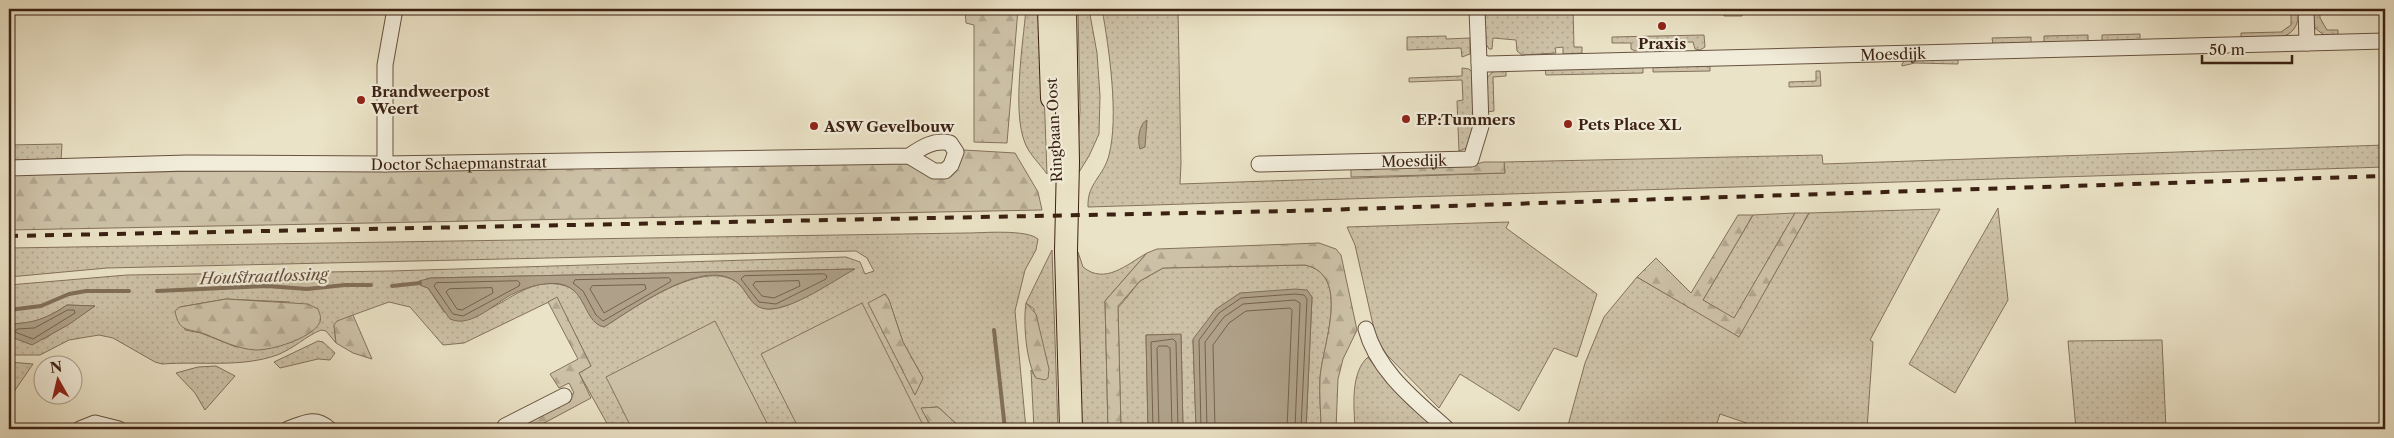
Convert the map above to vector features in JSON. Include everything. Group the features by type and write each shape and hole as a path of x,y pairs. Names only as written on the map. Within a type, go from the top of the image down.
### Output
{"main road":[{"name":"Ringbaan Oost","path":"1049,9 1054,159 1066,251"},
{"name":"Ringbaan Oost","path":"1065,9 1068,162 1066,251 1071,429"}],"street":[{"path":"385,164 385,65 395,9"},
{"name":"Moesdijk","path":"1259,164 1471,158 1481,126 1477,9"},
{"path":"2306,9 2307,42"},
{"name":"Moesdijk","path":"1478,62 1488,64 2385,41"},
{"name":"Doctor Schaepmanstraat","path":"9,168 187,163 385,164 909,156"},
{"path":"1366,329 1369,342 1393,379 1447,429"},
{"path":"506,429 505,426 564,396"},
{"path":"288,429 310,420 322,423 329,429"},
{"path":"80,429 95,423 119,429"}],"green space":[{"path":"965,9 1018,9 1007,143 974,142 974,25 966,23"},
{"path":"1026,9 1041,9 1047,174 1027,147 1021,130 1019,96"},
{"path":"1078,9 1089,9 1097,53 1100,96 1099,134 1089,156 1076,177 1080,110"},
{"path":"1102,9 1178,9 1180,184 1505,173 1504,162 1822,155 1823,164 2385,145 2385,167 1088,207 1090,192 1107,162 1112,139 1112,82"},
{"path":"1485,9 1573,9 1574,47 1582,47 1582,53 1563,54 1563,47 1555,48 1556,53 1522,55 1517,51 1516,40 1493,38 1492,49 1489,49 1486,44"},
{"path":"1723,9 1727,9 1734,14 1742,9 1742,16 1724,16"},
{"path":"2291,9 2299,9 2298,21 2294,29 2288,34 2272,38 2241,38 2241,33 2281,32 2291,25"},
{"path":"2313,9 2320,9 2320,18 2327,30 2338,30 2338,36 2325,36 2315,28"},
{"path":"2140,34 2140,41 2102,42 2102,35"},
{"path":"1704,35 1705,47 1700,50 1695,49 1693,42 1639,43 1639,49 1635,51 1631,49 1631,43 1612,43 1612,37"},
{"path":"2088,35 2088,42 2044,43 2044,36"},
{"path":"1446,36 1446,39 1470,38 1470,54 1462,57 1461,48 1407,50 1407,37"},
{"path":"2031,37 2031,43 1993,44 1992,38"},
{"path":"1958,59 1958,64 1915,63 1902,66 1905,60"},
{"path":"1710,64 1710,71 1653,72 1653,66"},
{"path":"1643,66 1643,73 1546,75 1545,69"},
{"path":"1462,68 1469,69 1472,72 1473,139 1471,146 1459,151 1457,101 1463,100 1462,80 1409,82 1409,78 1462,76"},
{"path":"1506,69 1506,76 1493,77 1494,111 1487,112 1486,79 1494,70"},
{"path":"1816,71 1820,71 1821,86 1789,87 1789,82 1816,81"},
{"path":"62,144 61,160 9,160 9,145"},
{"path":"964,150 1015,153 1038,192 1042,210 9,230 9,174 898,161 951,168"},
{"path":"1484,162 1504,162 1505,173 1351,177 1351,168 1473,165"},
{"path":"1998,208 2008,300 1955,393 1909,364"},
{"path":"1940,209 1870,340 1873,342 1867,429 1764,429 1720,414 1715,429 1567,429 1585,363 1604,317 1637,277 1739,336 1809,213"},
{"path":"1795,213 1734,319 1703,300 1753,215"},
{"path":"1795,213 1809,213 1739,337 1637,277 1656,258 1691,293 1738,215 1753,215 1703,300 1734,318"},
{"path":"1509,222 1506,228 1597,294 1577,357 1554,348 1519,411 1460,374 1439,408 1387,355 1376,338 1355,245 1347,227"},
{"path":"993,232 1024,234 1038,239 1036,250 1025,270 1015,311 1026,429 962,429 938,407 922,408 932,429 610,429 579,373 591,366 557,298 464,343 443,345 410,307 389,302 353,315 334,325 336,343 326,331 321,330 277,355 235,363 162,364 155,362 113,338 99,335 69,340 40,355 9,355 9,334 14,338 44,339 95,306 67,305 53,314 32,323 9,324 9,285 127,275 391,271 846,257 860,262 865,274 874,271 867,258 856,251 107,268 9,277 9,248","holes":["854,269 800,300 789,305 768,309 762,308 753,302 735,281 721,276 686,281 649,299 604,327 597,324 593,319 578,294 566,286 543,284 532,287 483,312 469,314 444,312 428,288 420,285 426,279 431,278","885,294 889,300 903,342 923,378 915,394 869,304","226,299 290,302 236,347 201,333 185,330 180,307"]},
{"path":"1319,243 1336,249 1341,255 1357,330 1343,359 1338,379 1336,429 1321,429 1320,378 1329,331 1331,297 1327,282 1319,271 1305,265 1163,268 1140,281 1118,306 1121,429 1108,429 1105,301 1147,253 1157,249"},
{"path":"1052,250 1058,429 1034,429 1031,370 1036,378 1034,309 1026,303"},
{"path":"1078,252 1083,267 1099,274 1115,271 1147,253 1105,301 1108,429 1081,429"},
{"path":"1305,265 1319,271 1327,282 1331,297 1329,331 1320,379 1321,429 1306,429 1312,297 1307,290 1193,340 1196,429 1183,429 1181,335 1146,335 1148,429 1121,429 1118,308 1140,281 1163,268"},
{"path":"885,294 889,300 903,342 923,378 915,395 868,303"},
{"path":"557,297 591,366 579,373 591,398 533,429 529,429 524,419 574,393 569,383 559,388 550,374 578,359 548,302"},
{"path":"226,299 308,304 318,309 320,320 314,329 299,339 281,346 256,350 224,342 185,328 179,323 175,311 180,307"},
{"path":"862,303 925,429 799,429 761,354"},
{"path":"1026,303 1036,314 1049,369 1048,378 1045,380 1036,378 1030,362 1025,331"},
{"path":"353,315 372,359 353,353 336,343 334,325 337,321"},
{"path":"715,321 770,429 632,429 606,377"},
{"path":"2162,340 2166,429 2076,429 2068,341"},
{"path":"318,341 323,342 335,353 330,360 318,359 280,368 274,362"},
{"path":"1368,357 1387,383 1432,426 1432,429 1355,429 1354,391 1358,372"},
{"path":"9,362 32,364 32,365 9,399"},
{"path":"216,366 235,376 205,410 195,393 176,373 198,367"},
{"path":"938,407 962,429 932,429 921,408"}],"water":[{"path":"1147,120 1145,147 1140,149 1139,133 1142,125"},
{"path":"855,269 801,300 779,308 769,309 762,308 753,303 735,281 721,276 704,276 686,281 649,298 604,327 596,323 591,317 576,293 569,287 559,284 540,285 525,289 508,297 484,313 467,320 458,321 450,319 428,288 420,285 419,281 431,278"},
{"path":"1295,289 1307,290 1312,297 1306,429 1196,429 1193,339 1216,309 1240,293"},
{"path":"67,305 95,306 68,325 32,345 9,334 9,324 26,323 40,319 53,314"},
{"path":"1181,334 1183,429 1148,429 1146,335"}],"waterway":[{"name":"Houtstraatlossing","path":"392,286 420,283"},
{"name":"Houtstraatlossing","path":"157,291 267,286 307,289 345,285 371,285"},
{"name":"Houtstraatlossing","path":"9,310 41,306 69,294 86,291 129,291"},
{"name":"Houtstraatlossing","path":"994,330 1005,429"}],"railway":[{"path":"9,236 1291,211 2385,176"}],"place":[{"name":"Praxis","path":"1662,26"},
{"name":"Brandweerpost Weert","path":"361,100"},
{"name":"EP:Tummers","path":"1406,119"},
{"name":"Pets Place XL","path":"1568,124"},
{"name":"ASW Gevelbouw","path":"814,126"}]}
